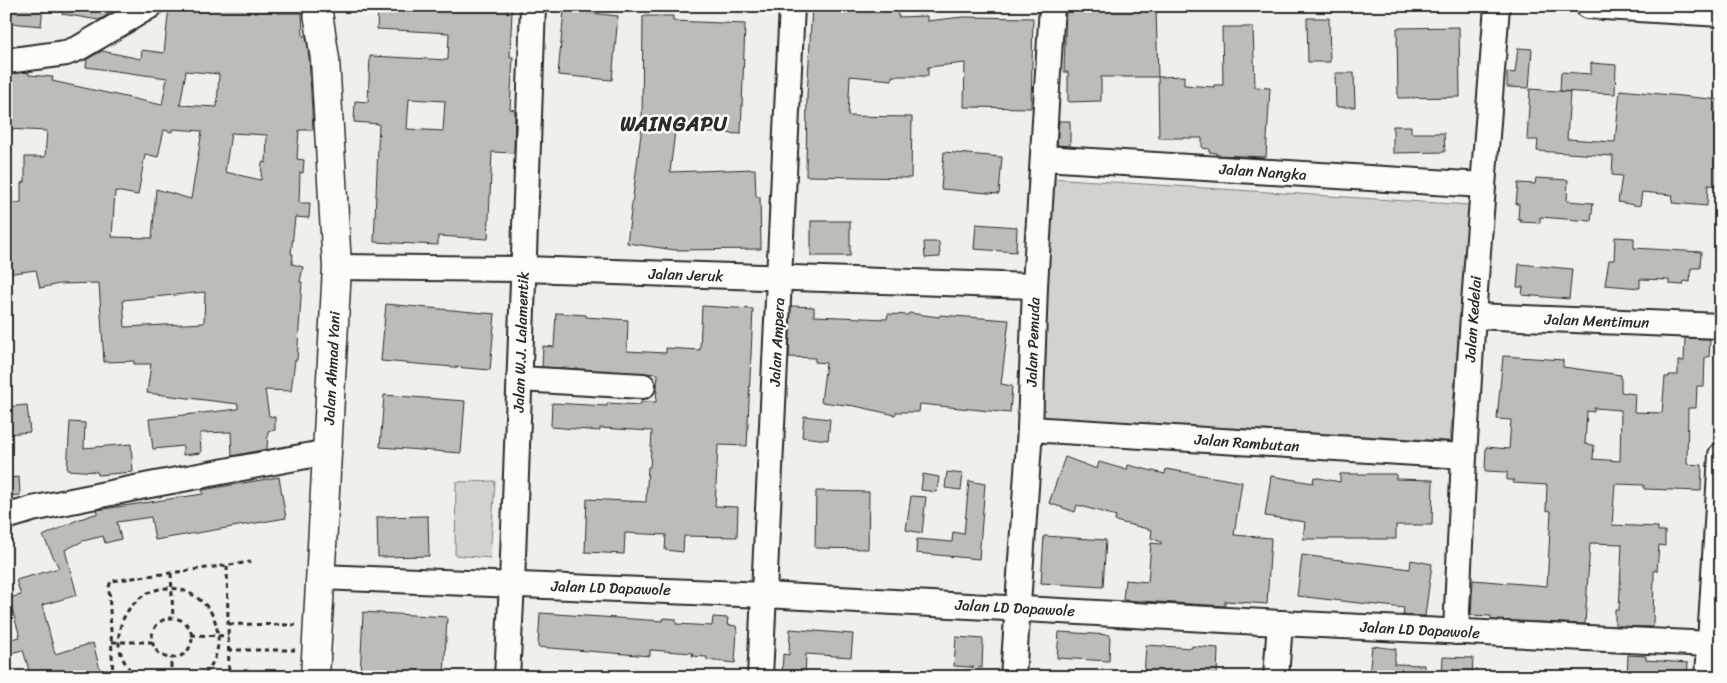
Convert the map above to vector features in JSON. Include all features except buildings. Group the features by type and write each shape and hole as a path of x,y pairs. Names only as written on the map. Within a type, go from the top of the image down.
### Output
{"highway":[{"path":"316,6 324,59"},
{"path":"324,59 332,6"},
{"name":"Jalan Ahmad Yani","path":"317,651 337,266 324,59"}],"street":[{"path":"6,61 66,53 93,40 150,6"},
{"name":"Jalan W.J. Lalamentik","path":"507,677 533,6"},
{"name":"Jalan Ampera","path":"760,677 792,6"},
{"name":"Jalan Pemuda","path":"1013,677 1016,608 1030,429 1035,286 1052,6"},
{"name":"Jalan Kedelai","path":"1456,632 1472,316 1497,6"},
{"path":"1588,6 1721,14"},
{"name":"Jalan Nangka","path":"1043,158 1483,185"},
{"name":"Jalan Jeruk","path":"337,266 524,269 1035,286"},
{"name":"Jalan Mentimun","path":"1472,316 1721,326"},
{"path":"519,379 643,386"},
{"name":"Jalan Rambutan","path":"1030,429 1464,456"},
{"path":"6,517 159,483 328,452"},
{"path":"1708,677 1721,455"},
{"name":"Jalan LD Dapawole","path":"321,577 765,595 1710,644"},
{"path":"1276,677 1280,623"}],"path":[{"path":"113,677 109,587 111,581 251,562"},
{"path":"227,566 229,677"},
{"path":"171,573 172,618"},
{"path":"137,677 125,663 119,642 124,614 133,603 144,595 172,588 195,596 204,604 214,618 219,636 218,649 214,661 201,677"},
{"path":"172,618 188,626 191,635 191,644 187,652 171,658 162,656 152,642 153,633 157,625 164,620 172,618"},
{"path":"229,624 317,651"},
{"path":"191,635 228,636"},
{"path":"112,642 152,642"},
{"path":"228,650 317,651"},
{"path":"171,658 171,677"}],"shaded area":[{"path":"1050,178 1469,205 1450,441 1040,417"},
{"path":"495,481 490,558 455,555 456,482"}],"district":[{"name":"WAINGAPU","path":"674,124"}]}
